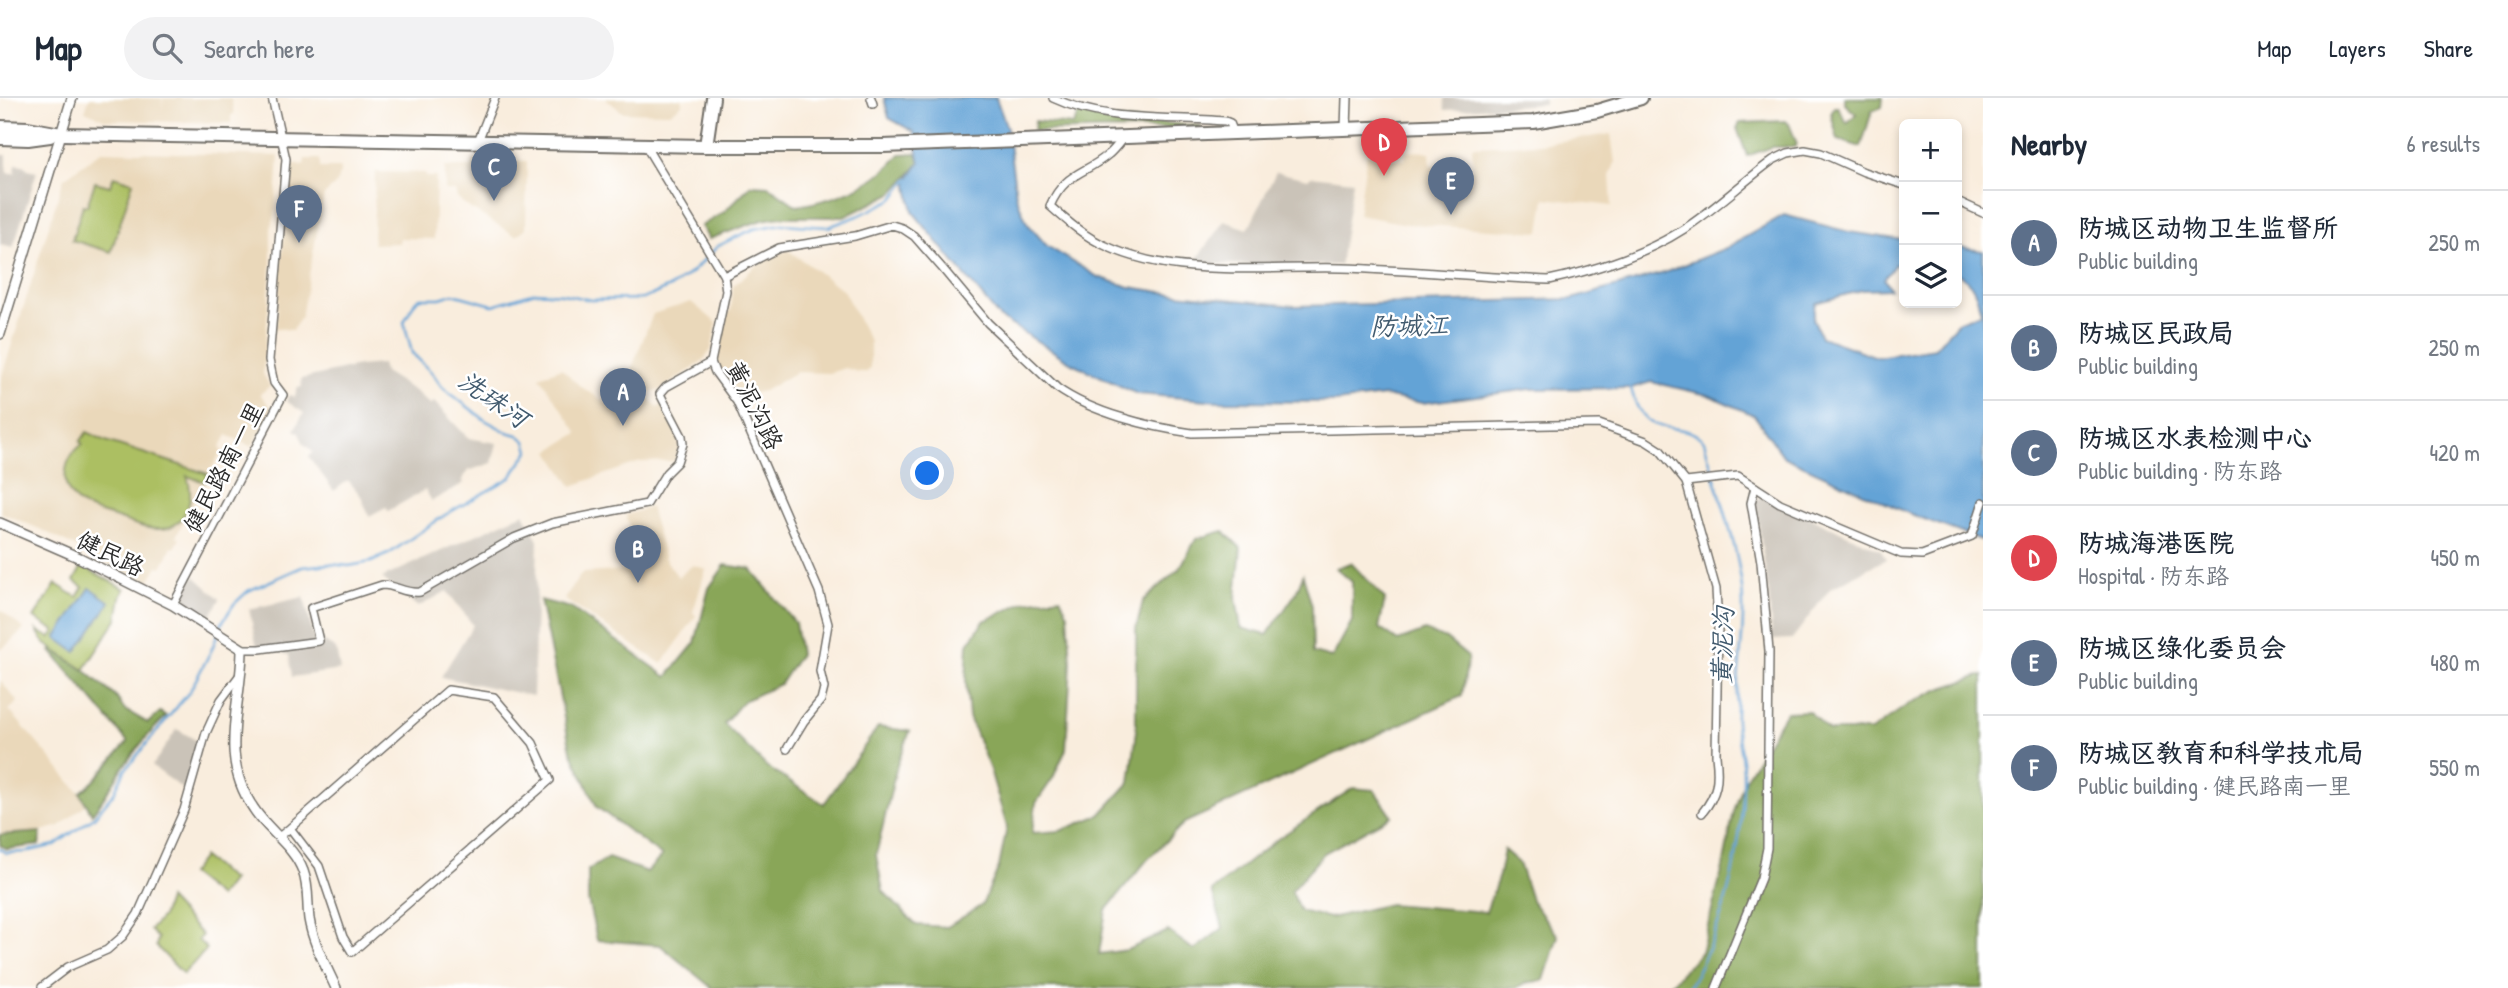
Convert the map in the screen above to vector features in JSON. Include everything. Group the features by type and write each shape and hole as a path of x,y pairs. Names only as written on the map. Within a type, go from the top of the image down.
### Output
{"main road":[{"path":"706,146 713,98"},
{"path":"0,127 28,128 61,134 706,146 895,145 1533,122 1597,111 1641,98"},
{"path":"0,138 28,139 61,134"}],"street":[{"path":"0,334 72,98"},
{"path":"272,98 281,138"},
{"path":"478,141 495,98"},
{"path":"1053,98 1077,108 1104,114 1225,121 1230,123 1234,133"},
{"path":"1346,129 1347,98"},
{"path":"1124,137 1109,154 1060,186 1050,206 1075,227 1107,247 1156,263 1184,267 1344,268 1549,280 1580,273 1659,244 1685,229 1773,160 1788,153 1805,150 1821,153 1864,172 1899,183"},
{"name":"健民路南一里","path":"173,605 284,395 274,383 268,359 286,159 281,138"},
{"path":"645,144 724,276 779,248 855,236 892,225 902,228 914,236 979,313 1057,388 1069,397 1140,424 1192,433 1599,424 1646,441 1660,450 1686,482 1716,589 1717,786 1714,796 1702,813"},
{"path":"1962,203 1983,212"},
{"name":"黄泥沟路","path":"724,276 726,291 711,362 737,402 819,591 828,624 820,671 824,688 821,700 787,749"},
{"path":"337,988 314,938 303,871 296,858 254,810 236,769 233,720 242,673 242,649 319,641 311,608 382,585 390,585 410,593 420,592 514,538 552,523 647,504 666,473 677,462 683,444 682,436 660,394 666,387 711,362"},
{"path":"1686,482 1738,477 1780,503 1902,554 1922,555 1972,537 1983,502"},
{"path":"1716,988 1761,878 1767,848 1769,651 1761,562 1751,503 1755,487"},
{"name":"健民路","path":"0,523 80,558 173,605 242,649"},
{"path":"42,987 68,967 107,950 123,936 138,914 184,810 206,733 221,699 242,673"},
{"path":"279,837 448,690 494,697 533,743 550,780 352,952 343,937 319,866 290,828"}],"shaded area":[{"path":"89,98 162,98 163,111 163,98 231,98 234,114 231,115 231,123 106,120 85,111"},
{"path":"605,98 682,98 682,104 670,113 622,112"},
{"path":"1444,98 1544,98 1544,104 1445,110"},
{"path":"1611,134 1615,163 1610,176 1612,206 1545,198 1540,232 1407,224 1358,215 1367,154 1405,160 1406,151 1430,152 1431,166 1473,169 1472,146 1540,144"},
{"path":"102,151 279,156 275,215 271,229 263,374 270,386 260,394 273,410 252,447 227,435 220,448 222,450 176,536 180,538 175,548 172,547 162,567 158,566 147,584 42,530 0,512 0,382 64,178"},
{"path":"0,155 7,155 7,173 15,173 16,164 37,171 13,248 0,245"},
{"path":"305,159 320,159 320,168 340,168 340,173 336,184 324,195 301,317 292,330 276,328 290,164 304,165"},
{"path":"472,160 527,161 526,228 516,236 471,209 457,198 455,191 445,191 445,167 472,167"},
{"path":"375,172 425,173 426,177 436,177 434,239 400,238 399,243 373,244"},
{"path":"1276,172 1308,179 1311,176 1353,181 1340,265 1193,264 1224,221 1248,229"},
{"path":"788,250 843,290 870,342 870,368 867,372 845,368 829,373 796,372 764,391 739,396 717,365 722,321 731,310 733,286 764,259"},
{"path":"691,302 717,323 711,350 702,362 660,390 643,391 627,380 653,314"},
{"path":"382,364 384,372 416,392 430,405 434,402 468,438 497,443 492,463 468,471 462,480 464,483 432,501 425,490 388,511 386,507 369,516 361,496 348,480 334,491 309,457 313,452 294,430 304,413 286,401 289,395 295,397 297,388 302,387 301,379 358,366"},
{"path":"561,368 580,386 631,419 649,398 658,408 662,404 678,435 680,449 675,461 640,462 572,486 549,451 578,433 540,377"},
{"path":"1763,496 1881,550 1886,559 1830,589 1792,639 1772,640 1769,595 1755,500"},
{"path":"650,507 665,559 678,577 693,565 706,569 693,612 696,616 662,664 564,599 582,573 642,570 626,515"},
{"path":"524,513 538,541 533,696 441,677 473,625 447,591 418,607 382,578"},
{"path":"195,576 220,599 208,620 183,604 188,584"},
{"path":"304,597 313,635 336,649 340,670 292,677 289,655 257,647 249,609"},
{"path":"0,609 24,629 0,651"},
{"path":"0,680 18,702 9,710 80,793 85,805 60,826 26,835 0,835"},
{"path":"177,729 199,742 184,790 152,766"}],"green space":[{"path":"1845,98 1883,98 1882,107 1872,111 1861,147 1838,140 1831,114 1834,107 1838,107 1847,123 1856,114 1845,104"},
{"path":"1079,113 1105,118 1201,126 1034,131 1035,121 1073,125"},
{"path":"1785,121 1789,124 1797,144 1795,147 1772,147 1747,156 1737,128 1740,123"},
{"path":"917,153 920,163 893,193 844,217 781,217 762,220 709,239 701,226 724,212 751,185 768,186 797,206 854,189 879,174 900,154"},
{"path":"114,176 133,182 111,252 72,240 83,205 87,206 95,182 110,186"},
{"path":"87,432 106,441 208,474 205,482 187,476 190,495 186,512 174,525 165,528 145,527 91,510 72,496 66,481 67,465 83,444 80,442"},
{"path":"1223,531 1241,548 1236,598 1241,628 1267,635 1296,593 1303,575 1312,606 1313,653 1332,658 1352,621 1352,582 1336,568 1351,563 1385,599 1379,628 1398,641 1425,631 1446,639 1468,657 1462,696 1184,823 1147,860 1106,910 1099,954 1127,950 1168,931 1194,950 1223,928 1212,891 1276,840 1353,788 1374,790 1392,816 1324,853 1291,891 1300,911 1330,918 1389,904 1486,912 1499,875 1504,850 1519,863 1531,900 1558,936 1544,980 1516,988 712,988 660,945 597,940 588,900 588,870 608,858 647,872 662,856 597,807 571,751 540,600 571,608 667,677 695,643 709,588 725,565 751,569 795,623 800,654 780,684 743,701 724,724 767,767 824,804 878,727 910,731 897,765 876,855 883,891 916,925 947,927 982,905 999,867 1007,827 990,770 969,717 966,682 968,644 984,621 1024,602 1060,597 1068,614 1071,662 1066,749 1053,778 1036,803 1032,833 1060,831 1100,815 1130,782 1136,738 1136,629 1143,601 1180,568 1196,539"},
{"path":"82,566 125,589 117,619 84,670 44,643 37,630 50,638 55,631 34,618 56,584 77,597 83,587 74,581"},
{"path":"51,651 84,670 116,697 124,709 148,723 160,712 166,716 128,760 92,814 80,793 128,742"},
{"path":"1983,675 1983,988 1667,988 1701,952 1734,811 1745,779 1786,712 1808,711 1829,731 1871,731 1910,703 1940,689"},
{"path":"41,832 39,845 7,849 0,845 0,835"},
{"path":"203,857 232,880 219,897 190,874"},
{"path":"168,899 202,935 198,940 207,949 183,974 156,946 158,938 150,930 162,917"}],"water":[{"name":"防城江","path":"884,98 996,98 1007,128 1016,196 1027,223 1047,246 1098,277 1130,287 1168,293 1294,306 1572,299 1664,273 1726,248 1784,215 1849,232 1899,239 1899,264 1895,264 1884,279 1890,289 1862,290 1816,303 1813,319 1821,337 1877,357 1935,348 1959,321 1981,313 1971,285 1962,276 1962,248 1983,251 1983,541 1908,513 1784,457 1754,415 1708,395 1651,382 1631,388 1531,389 1422,403 1384,396 1336,402 1219,401 1137,394 1072,363 999,317 913,212 907,181 920,163 914,132 889,118"},
{"path":"90,588 110,602 76,652 56,638"}],"waterway":[{"name":"洗珠河","path":"0,849 6,853 25,852 55,845 94,817 114,793 125,770 190,691 223,621 234,604 248,591 302,567 329,564 349,566 371,562 390,553 445,515 510,478 529,451 526,441 485,420 442,387 412,353 404,322 420,298 440,298 453,294 493,305 535,292 591,300 643,299 674,285 692,272 718,246 736,237 754,229 782,224 828,227 893,199 909,178"},
{"name":"黄泥沟","path":"1631,388 1637,406 1645,418 1663,427 1684,430 1704,441 1734,545 1742,587 1743,621 1736,708 1743,770 1740,825 1722,911 1701,964 1688,988"}],"place":[{"name":"防城海港医院","path":"1384,176"},
{"name":"防城区水表检测中心","path":"494,201"},
{"name":"防城区绿化委员会","path":"1451,215"},
{"name":"防城区教育和科学技术局","path":"299,243"},
{"name":"防城区动物卫生监督所","path":"623,426"},
{"name":"防城区民政局","path":"638,583"}]}
